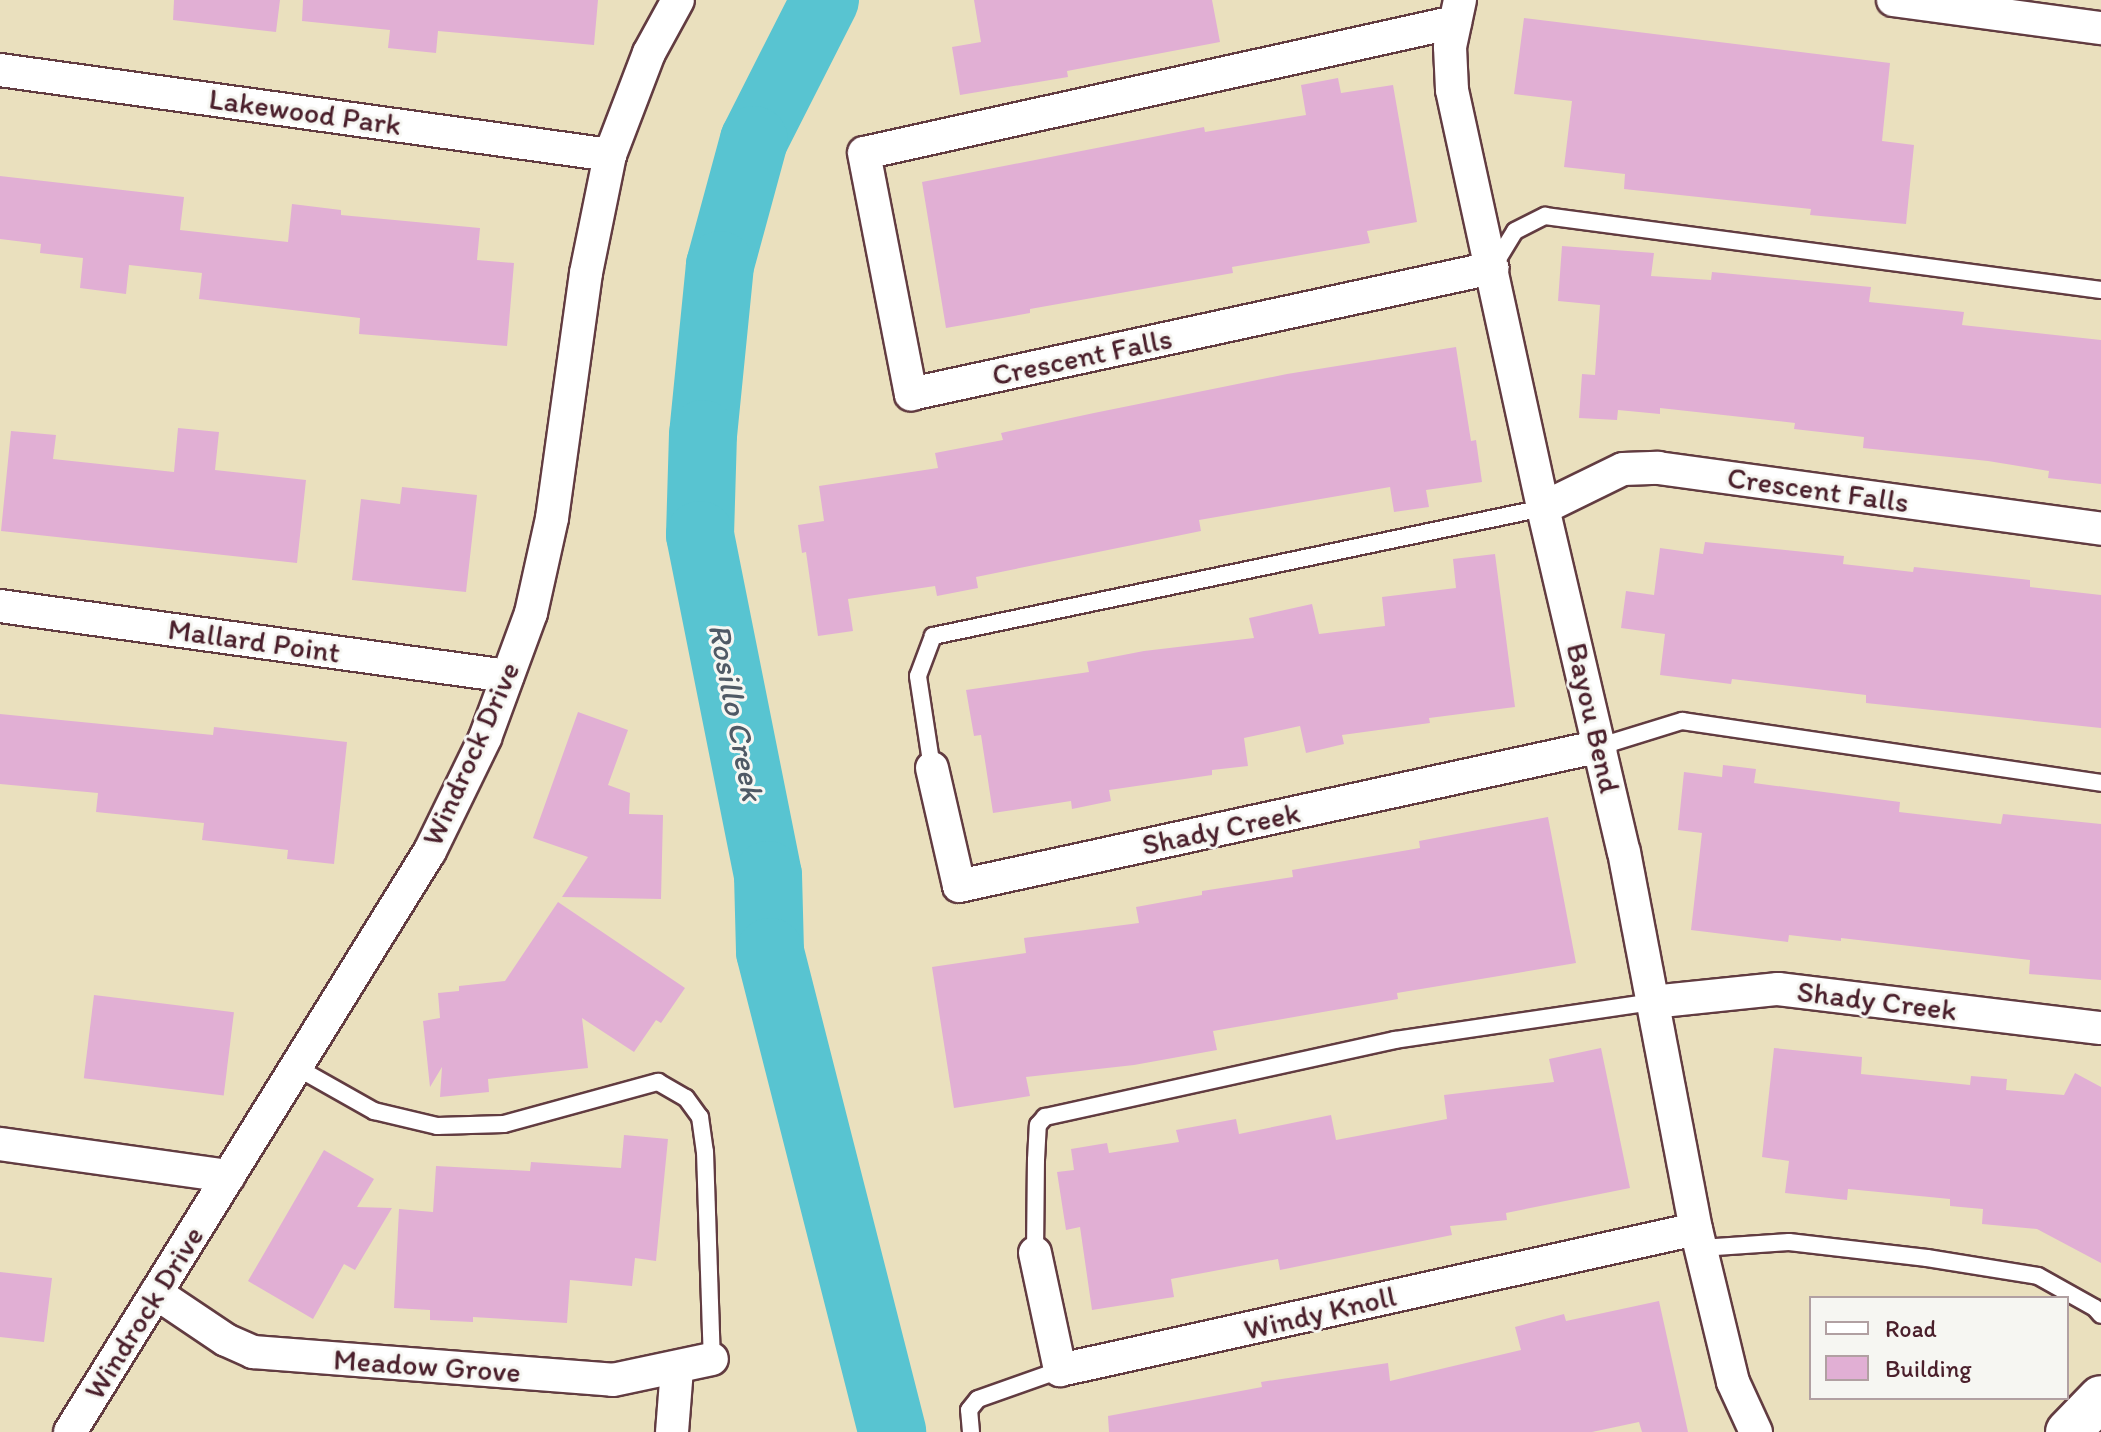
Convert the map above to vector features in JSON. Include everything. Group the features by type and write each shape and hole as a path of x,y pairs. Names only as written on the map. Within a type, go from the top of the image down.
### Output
{"main road":[{"path":"2068,1432 2101,1398"}],"street":[{"name":"Windrock Drive","path":"70,1432 430,851 485,738 531,613 552,518 586,273 610,155 643,67 678,0"},
{"path":"1893,0 2101,28"},
{"name":"Crescent Falls","path":"1458,11 864,153 911,394 1492,268"},
{"name":"Bayou Bend","path":"1458,11 1450,47 1452,90 1543,508 1601,746 1699,1239 1733,1382 1756,1432"},
{"name":"Lakewood Park","path":"0,70 610,155"},
{"name":"Crescent Falls","path":"1543,508 1623,469 1658,468 2101,529"},
{"name":"Mallard Point","path":"0,606 507,676"},
{"name":"Shady Creek","path":"932,768 959,886 1601,746"},
{"name":"Shady Creek","path":"1652,1002 1778,989 2101,1028"},
{"path":"0,1144 229,1176"},
{"name":"Windy Knoll","path":"1060,1370 1699,1239"},
{"path":"1035,1253 1060,1370"},
{"name":"Meadow Grove","path":"156,1293 226,1340 253,1352 613,1380 677,1369 712,1359"},
{"path":"672,1432 677,1369"}],"lane":[{"path":"1492,268 1515,231 1545,216 2101,290"},
{"path":"932,768 918,676 933,636 1543,508"},
{"path":"1601,746 1682,721 2101,783"},
{"path":"1035,1253 1038,1125 1045,1117 1395,1040 1652,1002"},
{"path":"296,1067 374,1111 437,1126 504,1124 658,1082 686,1098 700,1117 705,1152 712,1359"},
{"path":"1699,1239 1789,1242 2038,1276 2095,1308 2101,1315"},
{"path":"971,1432 969,1410 978,1399 1060,1370"}],"building":[{"path":"174,0 280,0 276,32 173,20"},
{"path":"303,0 598,0 594,45 438,31 436,53 388,48 390,30 302,21"},
{"path":"974,0 1212,0 1220,42 1067,71 1068,77 960,95 952,47 981,42"},
{"path":"1524,18 1890,63 1882,141 1914,145 1906,224 1810,215 1811,209 1624,189 1625,174 1564,167 1572,101 1514,94"},
{"path":"1338,78 1341,93 1393,85 1417,222 1367,231 1370,243 1232,267 1233,273 1030,309 1030,313 946,328 922,182 1204,127 1205,132 1306,115 1301,85"},
{"path":"0,176 184,197 180,230 288,242 292,204 341,210 341,215 480,228 477,260 514,263 507,346 359,334 360,318 199,299 202,273 129,265 126,294 80,288 83,258 40,253 41,244 0,239"},
{"path":"1562,246 1654,253 1651,276 1711,280 1712,272 1871,287 1869,302 1964,312 1962,325 2101,340 2101,484 2048,478 2049,471 1988,461 1863,448 1864,437 1794,429 1795,423 1660,408 1660,414 1618,410 1617,420 1579,418 1582,374 1595,375 1600,305 1558,301"},
{"path":"1456,347 1471,441 1476,440 1482,482 1426,490 1429,507 1394,512 1390,487 1199,520 1201,531 976,577 978,588 937,596 935,586 848,599 853,631 818,636 806,552 802,553 798,525 824,521 819,486 938,468 935,453 1003,440 1001,433 1287,374"},
{"path":"178,428 219,432 215,470 306,480 297,563 1,531 11,431 56,435 53,459 174,472"},
{"path":"402,487 477,495 466,592 352,580 361,499 400,504"},
{"path":"1705,542 1844,556 1843,564 1913,572 1914,567 2030,580 2030,587 2101,595 2101,728 1866,703 1866,695 1732,679 1731,684 1660,675 1665,634 1621,628 1626,591 1654,595 1660,548 1703,554"},
{"path":"1495,554 1515,707 1429,718 1430,723 1342,735 1344,744 1306,753 1300,726 1244,738 1248,766 1212,770 1212,775 1109,790 1111,801 1072,809 1071,801 993,813 981,735 974,736 966,690 1089,672 1087,662 1144,651 1254,638 1249,618 1312,604 1319,634 1385,626 1382,597 1456,588 1453,559"},
{"path":"578,712 628,730 608,785 630,793 629,814 663,815 661,899 562,897 588,857 533,838"},
{"path":"0,714 213,735 214,727 347,742 334,864 287,859 288,850 202,840 204,823 96,812 98,793 0,784"},
{"path":"1723,765 1756,769 1754,783 1900,802 1899,812 2001,824 2003,814 2101,824 2101,980 2029,974 2030,960 1841,938 1841,941 1789,935 1788,942 1691,930 1702,833 1678,830 1684,772 1722,777"},
{"path":"1548,817 1576,963 1397,993 1398,999 1213,1031 1217,1050 1134,1065 1026,1077 1030,1096 954,1108 932,967 1026,953 1024,938 1139,923 1136,907 1202,895 1202,891 1293,877 1292,870 1420,848 1419,841"},
{"path":"558,902 685,988 661,1023 656,1020 634,1052 582,1018 588,1068 488,1079 489,1092 440,1097 442,1067 430,1087 423,1021 440,1018 438,993 459,991 459,986 505,981"},
{"path":"94,995 234,1012 224,1096 84,1078"},
{"path":"1601,1048 1630,1188 1506,1213 1507,1220 1450,1226 1452,1235 1280,1270 1278,1259 1171,1279 1174,1297 1092,1310 1080,1227 1066,1230 1057,1172 1074,1170 1071,1149 1107,1143 1109,1153 1179,1142 1176,1130 1236,1119 1239,1134 1331,1115 1336,1140 1447,1119 1444,1095 1554,1082 1549,1059"},
{"path":"1774,1048 1862,1057 1861,1074 1970,1085 1971,1076 2007,1079 2006,1090 2064,1095 2075,1073 2101,1087 2101,1263 2037,1229 1982,1224 1983,1209 1950,1206 1950,1199 1848,1189 1847,1200 1785,1193 1789,1161 1762,1157"},
{"path":"624,1135 668,1139 656,1261 635,1258 632,1286 570,1280 567,1323 473,1317 473,1322 430,1320 430,1310 394,1308 399,1209 433,1212 436,1166 530,1171 531,1162 621,1168"},
{"path":"324,1150 374,1179 357,1207 392,1208 355,1270 344,1264 313,1319 248,1281"},
{"path":"0,1272 52,1278 44,1342 0,1337"},
{"path":"1659,1301 1688,1432 1642,1432 1639,1422 1592,1432 1109,1432 1108,1416 1262,1387 1261,1382 1388,1363 1390,1381 1521,1350 1515,1327 1564,1314 1566,1321"}],"waterway":[{"name":"Rosillo Creek","path":"825,0 754,140 720,265 703,434 700,535 768,875 770,952 892,1432"}]}
